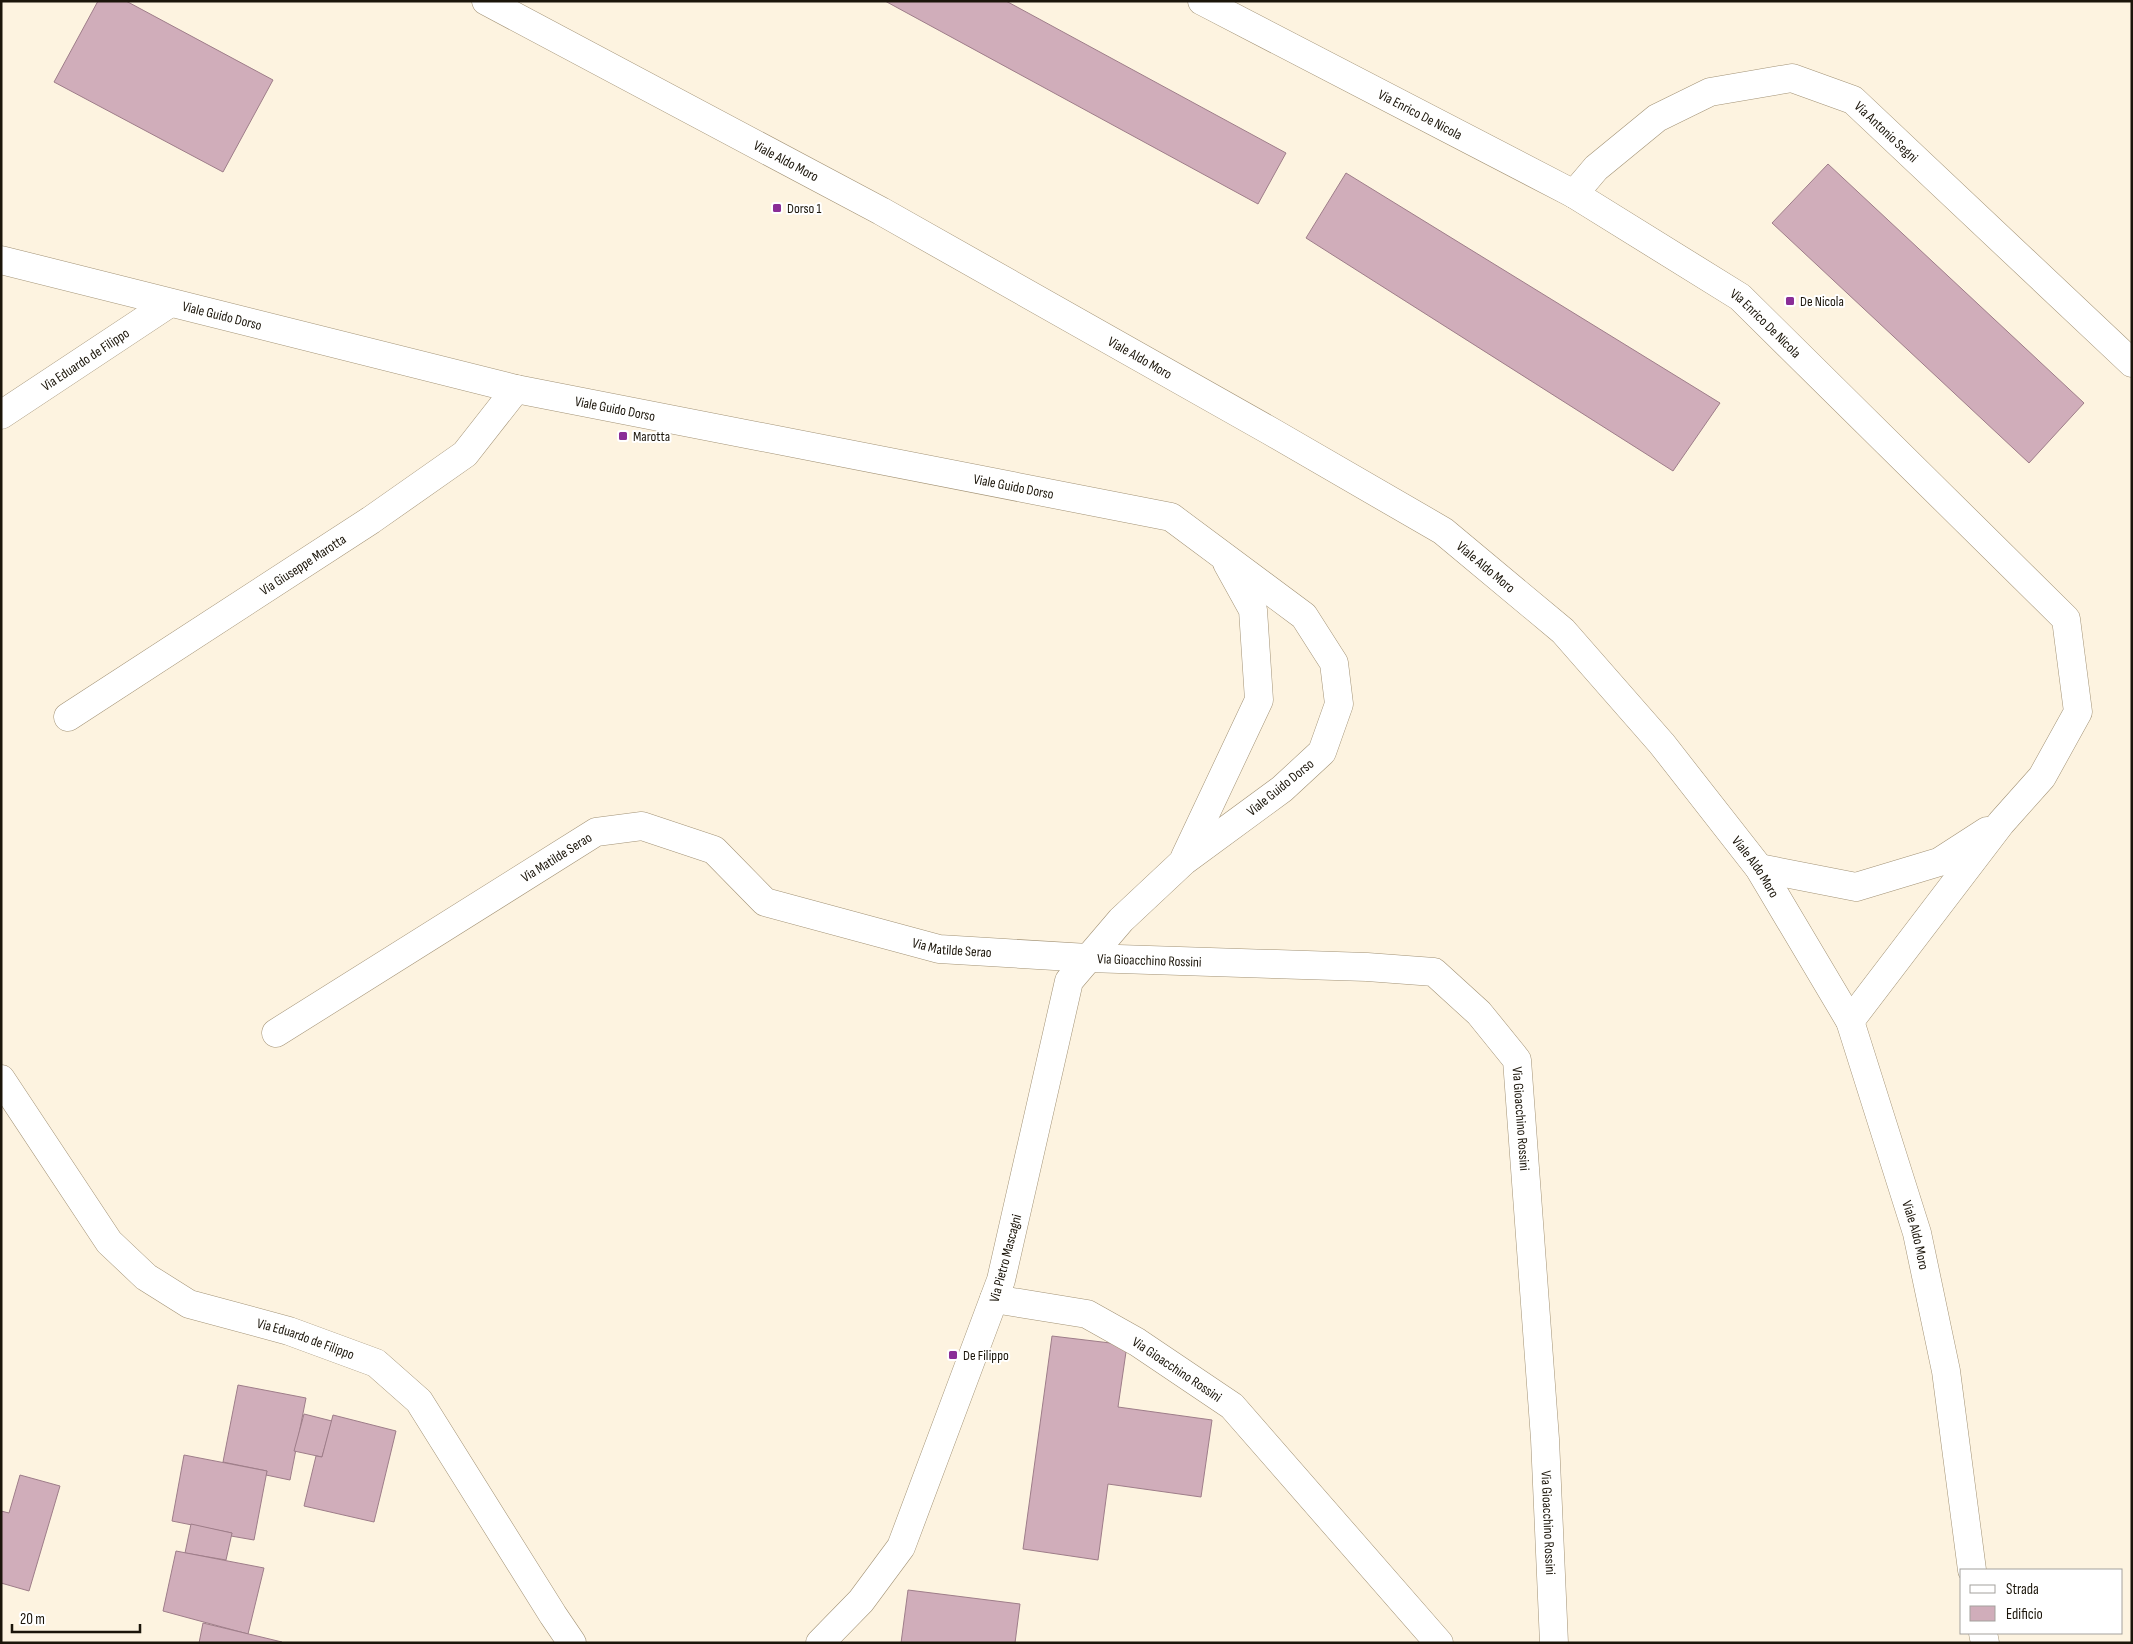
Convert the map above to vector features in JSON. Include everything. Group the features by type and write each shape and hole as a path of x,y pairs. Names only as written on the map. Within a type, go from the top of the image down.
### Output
{"street":[{"name":"Viale Aldo Moro","path":"486,1 880,211 1272,432 1443,531 1563,631 1662,744 1759,868 1850,1021 1917,1233 1946,1372 1972,1569"},
{"name":"Via Enrico De Nicola","path":"1202,1 1574,194 1740,297 2066,619 2078,712 2042,777 2001,823"},
{"name":"Via Antonio Segni","path":"1574,194 1596,168 1657,118 1710,92 1792,78 1853,100 2132,362"},
{"name":"Viale Guido Dorso","path":"1,260 516,389 1171,517 1304,616 1334,663 1339,704 1322,752 1282,789 1184,861 1121,920 1088,958"},
{"name":"Via Eduardo de Filippo","path":"1,415 170,302"},
{"name":"Via Giuseppe Marotta","path":"68,717 371,520 465,454 516,389"},
{"name":"Viale Guido Dorso","path":"1184,861 1259,700 1252,610 1224,557"},
{"path":"1759,868 1856,887 1939,862 2001,823"},
{"path":"1850,1021 2001,823"},
{"name":"Via Matilde Serao","path":"276,1033 596,832 642,826 714,850 764,902 939,949 1088,958"},
{"name":"Via Pietro Mascagni","path":"820,1643 861,1601 901,1547 1002,1280 1069,980 1088,958"},
{"name":"Via Gioacchino Rossini","path":"1088,958 1368,967 1434,972 1479,1013 1517,1060 1546,1439 1554,1643"},
{"name":"Via Eduardo de Filippo","path":"1,1079 109,1242 146,1277 190,1304 289,1331 376,1363 419,1401 547,1607 572,1643"},
{"name":"Via Gioacchino Rossini","path":"994,1299 1086,1314 1138,1342 1232,1406 1439,1643"}],"building":[{"path":"98,1 126,1 273,80 223,172 54,82"},
{"path":"885,1 1006,1 1286,153 1258,204"},
{"path":"1828,164 2084,403 2029,463 1772,223"},
{"path":"1346,173 1720,403 1673,471 1306,238"},
{"path":"1052,1336 1127,1345 1118,1407 1212,1420 1201,1497 1108,1484 1098,1560 1023,1549"},
{"path":"238,1385 306,1398 290,1480 266,1475 267,1471 223,1462"},
{"path":"304,1414 332,1421 322,1457 294,1451"},
{"path":"333,1415 396,1431 374,1522 304,1506 316,1456 322,1457"},
{"path":"184,1455 267,1471 254,1540 231,1536 232,1533 172,1521"},
{"path":"20,1475 60,1486 29,1591 1,1583 1,1511 9,1513"},
{"path":"191,1524 232,1533 226,1560 185,1553"},
{"path":"176,1551 264,1568 248,1634 163,1611"},
{"path":"908,1590 1020,1604 1015,1643 901,1643"},
{"path":"203,1623 282,1642 199,1643"}],"place":[{"name":"Dorso 1","path":"777,208"},
{"name":"De Nicola","path":"1790,301"},
{"name":"Marotta","path":"623,436"},
{"name":"De Filippo","path":"953,1355"}]}
